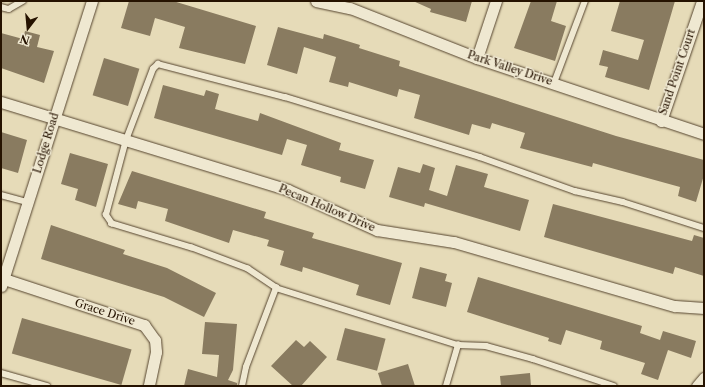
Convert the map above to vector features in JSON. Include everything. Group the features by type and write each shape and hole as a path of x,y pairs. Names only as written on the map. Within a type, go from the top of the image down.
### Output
{"street":[{"name":"Lodge Road","path":"2,281 53,118 92,1"},
{"name":"Park Valley Drive","path":"316,1 350,8 477,58 554,83 661,121 704,134"},
{"path":"477,58 496,1"},
{"name":"Sand Point Court","path":"661,121 702,1"},
{"name":"Pecan Hollow Drive","path":"1,102 288,190 377,230 454,242 675,306 704,308"},
{"name":"Grace Drive","path":"2,281 144,325 155,340 156,352 148,386"},
{"path":"697,386 704,378"}],"lane":[{"path":"1,7 9,9 23,1"},
{"path":"554,83 585,1"},
{"path":"614,386 500,350 458,345 276,288 248,269 192,248 112,224 106,215 110,191 126,140 153,69 158,64 166,64 285,97 480,157 574,191 623,202 704,228"},
{"path":"1,195 27,202"},
{"path":"242,386 246,367 276,288"},
{"path":"446,386 458,345"},
{"path":"1,372 47,386"}],"building":[{"path":"129,1 173,1 256,26 245,64 179,48 185,27 155,18 150,36 121,28"},
{"path":"413,1 472,1 466,22 430,12 431,9"},
{"path":"531,1 557,1 551,21 566,26 555,61 514,48"},
{"path":"620,1 675,1 649,90 605,77 608,67 599,65 603,50 638,60 644,40 611,31"},
{"path":"278,27 323,39 324,34 360,45 359,48 400,61 399,66 616,136 704,160 704,175 696,202 678,196 680,187 593,163 592,167 520,148 525,133 492,123 490,129 472,124 469,135 414,118 420,95 399,89 397,97 349,82 348,87 329,82 336,57 304,47 297,74 267,65"},
{"path":"25,31 40,35 37,47 54,51 44,83 1,68 1,33 23,39"},
{"path":"104,58 139,69 128,106 93,95"},
{"path":"163,85 204,96 206,90 219,94 215,109 258,121 260,113 341,143 339,150 374,160 365,189 340,182 341,177 301,165 307,145 287,139 282,155 154,118"},
{"path":"1,132 27,140 18,173 1,168"},
{"path":"70,153 108,164 96,207 75,200 78,189 61,184"},
{"path":"423,164 435,168 429,190 447,196 456,165 488,174 484,187 529,200 520,231 425,203 424,207 389,197 398,167 420,173"},
{"path":"132,171 266,212 264,218 314,233 312,238 402,263 390,305 356,295 359,285 303,267 302,272 280,265 284,251 267,246 269,240 233,230 229,243 165,221 168,209 138,201 136,209 118,204"},
{"path":"553,204 692,241 694,235 704,238 704,276 675,267 673,274 544,237"},
{"path":"51,225 125,250 123,254 167,268 216,293 204,317 164,297 41,259"},
{"path":"420,267 447,274 445,281 452,283 446,307 412,298"},
{"path":"478,277 642,326 640,333 660,340 663,331 696,341 691,358 668,350 658,380 641,374 645,363 600,349 602,341 566,330 561,345 548,341 549,338 467,312"},
{"path":"22,318 132,349 121,385 12,354"},
{"path":"205,322 237,324 233,370 228,380 237,383 237,386 184,386 188,369 217,377 219,355 202,354"},
{"path":"345,328 386,339 377,371 336,360"},
{"path":"296,340 304,347 310,341 327,357 301,386 293,386 271,366"},
{"path":"408,364 415,386 382,386 378,373"},
{"path":"530,373 531,386 501,386 500,376"}]}
